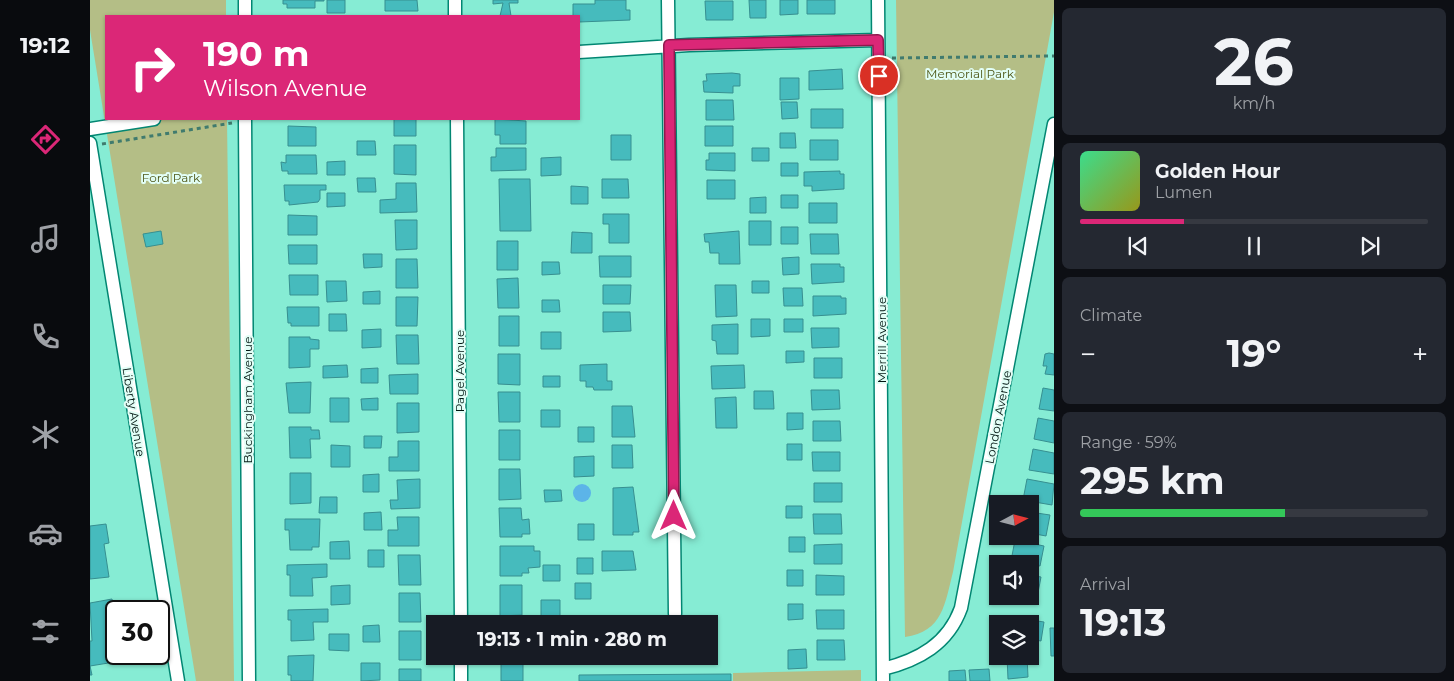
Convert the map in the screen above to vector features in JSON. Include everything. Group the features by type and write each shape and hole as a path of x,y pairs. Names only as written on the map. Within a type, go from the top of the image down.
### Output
{"street":[{"path":"245,0 245,15"},
{"path":"455,0 456,15"},
{"path":"668,0 675,614"},
{"name":"Merrill Avenue","path":"878,0 883,675"},
{"path":"580,52 669,45 878,40"},
{"path":"90,129 148,120"},
{"name":"Buckingham Avenue","path":"245,120 249,681"},
{"name":"Pagel Avenue","path":"457,120 461,615"},
{"name":"London Avenue","path":"883,675 936,646 952,629 962,608 1054,124"},
{"name":"Liberty Avenue","path":"90,144 178,681"},
{"path":"461,665 461,681"}],"path":[{"path":"879,59 1054,56"},
{"path":"90,144 245,120"}],"green space":[{"name":"Ford Park","path":"90,0 226,0 226,15 105,15 105,120 227,120 234,681 196,681 90,30"},
{"name":"Memorial Park","path":"896,0 1054,0 1054,12 953,572 944,605 935,622 918,634 905,637"},
{"path":"861,670 861,681 733,681 733,673"}],"water":[{"path":"578,484 586,484 591,489 589,500 578,502 573,497 573,489"}],"building":[{"path":"283,0 324,1 315,1 315,8 287,8 287,4 283,4"},
{"path":"327,0 345,0 345,13 327,13"},
{"path":"385,0 417,0 418,11 385,11"},
{"path":"493,0 518,0 518,3 509,3 511,15 500,15 503,3 493,4"},
{"path":"595,0 626,0 626,10 630,10 630,20 580,22 580,15 573,15 573,4 595,4"},
{"path":"749,0 766,0 766,18 750,18"},
{"path":"780,0 798,0 798,14 780,15"},
{"path":"807,0 835,0 835,14 807,14"},
{"path":"705,1 733,1 733,20 706,20"},
{"path":"842,69 843,89 809,90 809,71"},
{"path":"706,74 740,74 740,86 733,86 733,93 704,92 703,81 707,81"},
{"path":"780,78 799,78 799,99 780,100"},
{"path":"706,100 733,100 734,120 706,120"},
{"path":"781,102 797,102 798,118 782,119"},
{"path":"811,109 843,109 843,128 811,128"},
{"path":"394,120 416,120 416,136 394,136"},
{"path":"495,120 526,121 526,144 500,144 500,135 495,135"},
{"path":"288,126 316,127 316,146 288,146"},
{"path":"705,126 733,126 733,146 705,146"},
{"path":"780,133 795,133 796,148 780,148"},
{"path":"611,135 631,135 631,160 611,160"},
{"path":"810,140 838,140 838,160 810,160"},
{"path":"357,141 375,141 376,155 357,155"},
{"path":"394,145 416,145 416,175 394,174"},
{"path":"496,148 526,148 526,170 491,171 491,157 496,157"},
{"path":"752,148 769,148 769,161 752,161"},
{"path":"709,153 735,153 735,171 706,170 706,160 709,160"},
{"path":"286,155 316,155 317,174 288,174 288,171 282,171 281,162 286,163"},
{"path":"561,157 561,175 541,176 541,158"},
{"path":"345,161 345,175 327,175 327,162"},
{"path":"781,163 798,163 798,176 781,176"},
{"path":"840,171 840,174 844,174 844,189 812,191 812,186 804,186 804,172"},
{"path":"357,178 375,178 376,192 358,192"},
{"path":"499,179 530,179 531,231 500,231"},
{"path":"602,179 628,179 629,198 602,198"},
{"path":"707,180 735,180 735,199 707,199"},
{"path":"396,183 416,183 417,212 380,213 380,200 396,199"},
{"path":"284,185 326,185 326,190 320,190 318,202 289,205 289,201 285,201"},
{"path":"571,186 588,187 588,204 571,204"},
{"path":"327,193 345,193 345,206 327,207"},
{"path":"781,195 798,195 798,208 781,208"},
{"path":"766,197 766,213 750,213 750,198"},
{"path":"809,203 837,203 837,223 809,223"},
{"path":"603,214 629,214 629,243 609,243 609,224 603,224"},
{"path":"288,215 317,216 317,235 288,235"},
{"path":"395,220 417,220 417,249 396,250"},
{"path":"749,221 771,221 771,245 749,245"},
{"path":"781,227 798,227 798,244 781,244"},
{"path":"161,231 163,244 146,247 143,234"},
{"path":"739,231 740,264 719,264 719,253 710,253 709,242 705,242 704,234"},
{"path":"572,232 592,233 592,253 571,253"},
{"path":"810,234 838,234 839,254 811,254"},
{"path":"497,241 518,241 518,270 497,270"},
{"path":"288,245 317,245 317,264 289,264"},
{"path":"363,254 382,254 382,267 364,268"},
{"path":"599,256 631,256 631,277 600,277"},
{"path":"799,257 799,274 783,275 782,258"},
{"path":"396,259 417,259 418,288 396,288"},
{"path":"542,262 559,262 560,274 542,275"},
{"path":"811,264 840,264 840,267 844,267 844,282 812,284"},
{"path":"289,275 318,275 318,295 290,295"},
{"path":"518,278 519,308 498,308 497,279"},
{"path":"326,281 346,281 347,301 327,302"},
{"path":"752,281 769,281 769,293 752,293"},
{"path":"603,285 631,285 630,304 603,304"},
{"path":"715,285 736,285 737,316 716,317"},
{"path":"783,288 802,288 803,306 784,306"},
{"path":"380,291 380,304 363,304 363,292"},
{"path":"813,296 841,296 841,298 846,298 846,314 813,316"},
{"path":"396,297 418,297 417,326 396,326"},
{"path":"542,300 559,300 560,312 542,312"},
{"path":"287,307 319,307 319,326 291,326 291,323 288,323"},
{"path":"603,312 630,312 631,331 603,332"},
{"path":"329,314 346,314 347,331 329,331"},
{"path":"499,316 519,316 519,346 499,346"},
{"path":"751,319 770,319 770,336 751,337"},
{"path":"784,319 803,319 803,332 784,332"},
{"path":"738,324 738,354 717,354 716,341 712,340 712,325"},
{"path":"811,328 839,328 839,347 812,348"},
{"path":"381,329 381,347 362,348 362,330"},
{"path":"541,332 561,332 561,349 541,349"},
{"path":"396,335 418,335 419,364 397,364"},
{"path":"289,337 310,337 310,339 319,340 319,349 310,349 310,367 289,368"},
{"path":"786,351 804,351 804,362 786,363"},
{"path":"498,354 520,354 520,385 498,384"},
{"path":"1045,354 1054,354 1054,375 1045,374 1047,366 1043,366"},
{"path":"814,358 842,358 842,378 814,378"},
{"path":"607,364 607,381 612,381 612,390 594,390 593,387 586,387 586,381 580,381 580,365"},
{"path":"347,365 348,377 323,378 323,366"},
{"path":"744,365 745,388 712,389 711,366"},
{"path":"378,368 378,383 361,383 361,369"},
{"path":"418,374 418,394 390,394 389,375"},
{"path":"543,376 560,376 560,387 543,387"},
{"path":"311,382 310,413 289,413 286,383"},
{"path":"1043,388 1054,390 1054,411 1039,409"},
{"path":"811,390 839,390 840,409 812,410"},
{"path":"754,391 773,391 774,409 754,409"},
{"path":"498,392 520,392 520,422 499,422"},
{"path":"736,397 737,428 716,428 715,398"},
{"path":"330,398 349,398 349,422 330,422"},
{"path":"378,398 378,410 362,410 361,399"},
{"path":"397,403 419,403 419,432 397,433"},
{"path":"612,406 632,406 635,437 612,437"},
{"path":"541,410 560,410 560,427 541,427"},
{"path":"787,413 803,413 803,429 787,430"},
{"path":"1038,418 1054,421 1054,443 1034,439"},
{"path":"813,421 840,421 841,441 813,441"},
{"path":"289,427 311,427 311,430 319,430 320,439 310,439 311,458 290,458"},
{"path":"578,427 594,427 594,442 578,442"},
{"path":"499,430 520,430 520,460 499,460"},
{"path":"364,436 382,436 381,448 364,448"},
{"path":"398,441 419,441 419,471 389,471 389,457 398,457"},
{"path":"787,444 802,444 802,460 787,460"},
{"path":"331,445 350,446 350,467 331,467"},
{"path":"612,445 632,445 633,468 612,468"},
{"path":"1033,449 1054,453 1054,474 1029,470"},
{"path":"812,452 840,452 840,471 813,471"},
{"path":"594,456 594,476 574,477 574,457"},
{"path":"499,469 520,469 521,499 499,500"},
{"path":"290,473 311,473 311,503 290,504"},
{"path":"379,474 379,492 363,492 363,475"},
{"path":"420,479 420,508 391,509 390,500 398,500 397,480"},
{"path":"1027,479 1054,484 1052,505 1039,503 1039,495 1024,495"},
{"path":"814,483 842,483 842,502 814,502"},
{"path":"633,487 639,532 633,532 633,535 613,535 613,488"},
{"path":"544,490 561,490 562,501 545,502"},
{"path":"320,497 337,497 337,513 319,513"},
{"path":"786,506 802,506 802,518 786,518"},
{"path":"499,508 521,508 522,520 529,519 530,534 522,534 522,537 500,537"},
{"path":"381,512 382,530 364,530 364,513"},
{"path":"1039,513 1050,515 1046,536 1039,535"},
{"path":"813,514 841,514 842,534 814,534"},
{"path":"397,517 419,517 419,546 388,546 388,530 398,530"},
{"path":"285,519 320,519 319,547 312,547 312,550 290,550 289,530 285,530"},
{"path":"106,524 109,543 104,544 109,577 90,579 90,526"},
{"path":"578,524 594,524 594,540 578,540"},
{"path":"789,537 805,537 805,552 789,552"},
{"path":"349,541 350,559 330,559 330,542"},
{"path":"842,544 842,564 814,564 814,545"},
{"path":"1014,545 1044,546 1040,566 1039,555 1012,555"},
{"path":"500,546 534,546 534,551 540,551 540,567 528,568 529,573 522,573 522,576 500,576"},
{"path":"368,550 384,550 384,567 368,567"},
{"path":"602,551 633,551 636,570 602,571"},
{"path":"398,555 420,555 421,585 399,585"},
{"path":"577,558 593,558 593,574 577,574"},
{"path":"327,564 327,577 312,578 313,596 290,596 290,575 287,575 287,565"},
{"path":"543,565 560,565 560,581 543,581"},
{"path":"787,570 803,570 803,586 787,586"},
{"path":"816,575 844,576 844,595 816,595"},
{"path":"575,583 591,583 591,599 575,599"},
{"path":"350,585 350,604 331,605 331,586"},
{"path":"500,585 522,585 522,615 500,615"},
{"path":"399,593 420,593 421,622 399,622"},
{"path":"105,600 105,664 90,666 90,641 92,641 90,603"},
{"path":"541,600 560,600 560,615 541,615"},
{"path":"788,604 803,604 803,619 788,620"},
{"path":"328,609 328,622 313,622 314,640 291,641 291,620 288,620 288,610"},
{"path":"816,610 844,610 844,629 817,629"},
{"path":"1039,621 1044,622 1041,641 1039,641"},
{"path":"379,625 380,642 363,642 363,626"},
{"path":"1050,628 1054,628 1054,656 1051,656"},
{"path":"399,631 421,631 421,660 399,660"},
{"path":"329,634 349,634 349,651 329,650"},
{"path":"817,640 844,640 845,660 817,660"},
{"path":"806,649 807,668 788,669 788,650"},
{"path":"314,655 313,681 291,681 291,675 288,675 288,656"},
{"path":"361,663 380,663 380,680 361,681"},
{"path":"501,665 523,665 523,681 501,681"},
{"path":"1007,665 1027,665 1028,677 1008,679"},
{"path":"399,669 421,669 421,681 399,681"},
{"path":"989,669 990,681 970,681 969,670"},
{"path":"965,670 966,681 949,681 949,671"},
{"path":"731,674 731,681 579,681 579,675"}],"route":[{"path":"674,516 669,45 878,40 879,76"}]}
